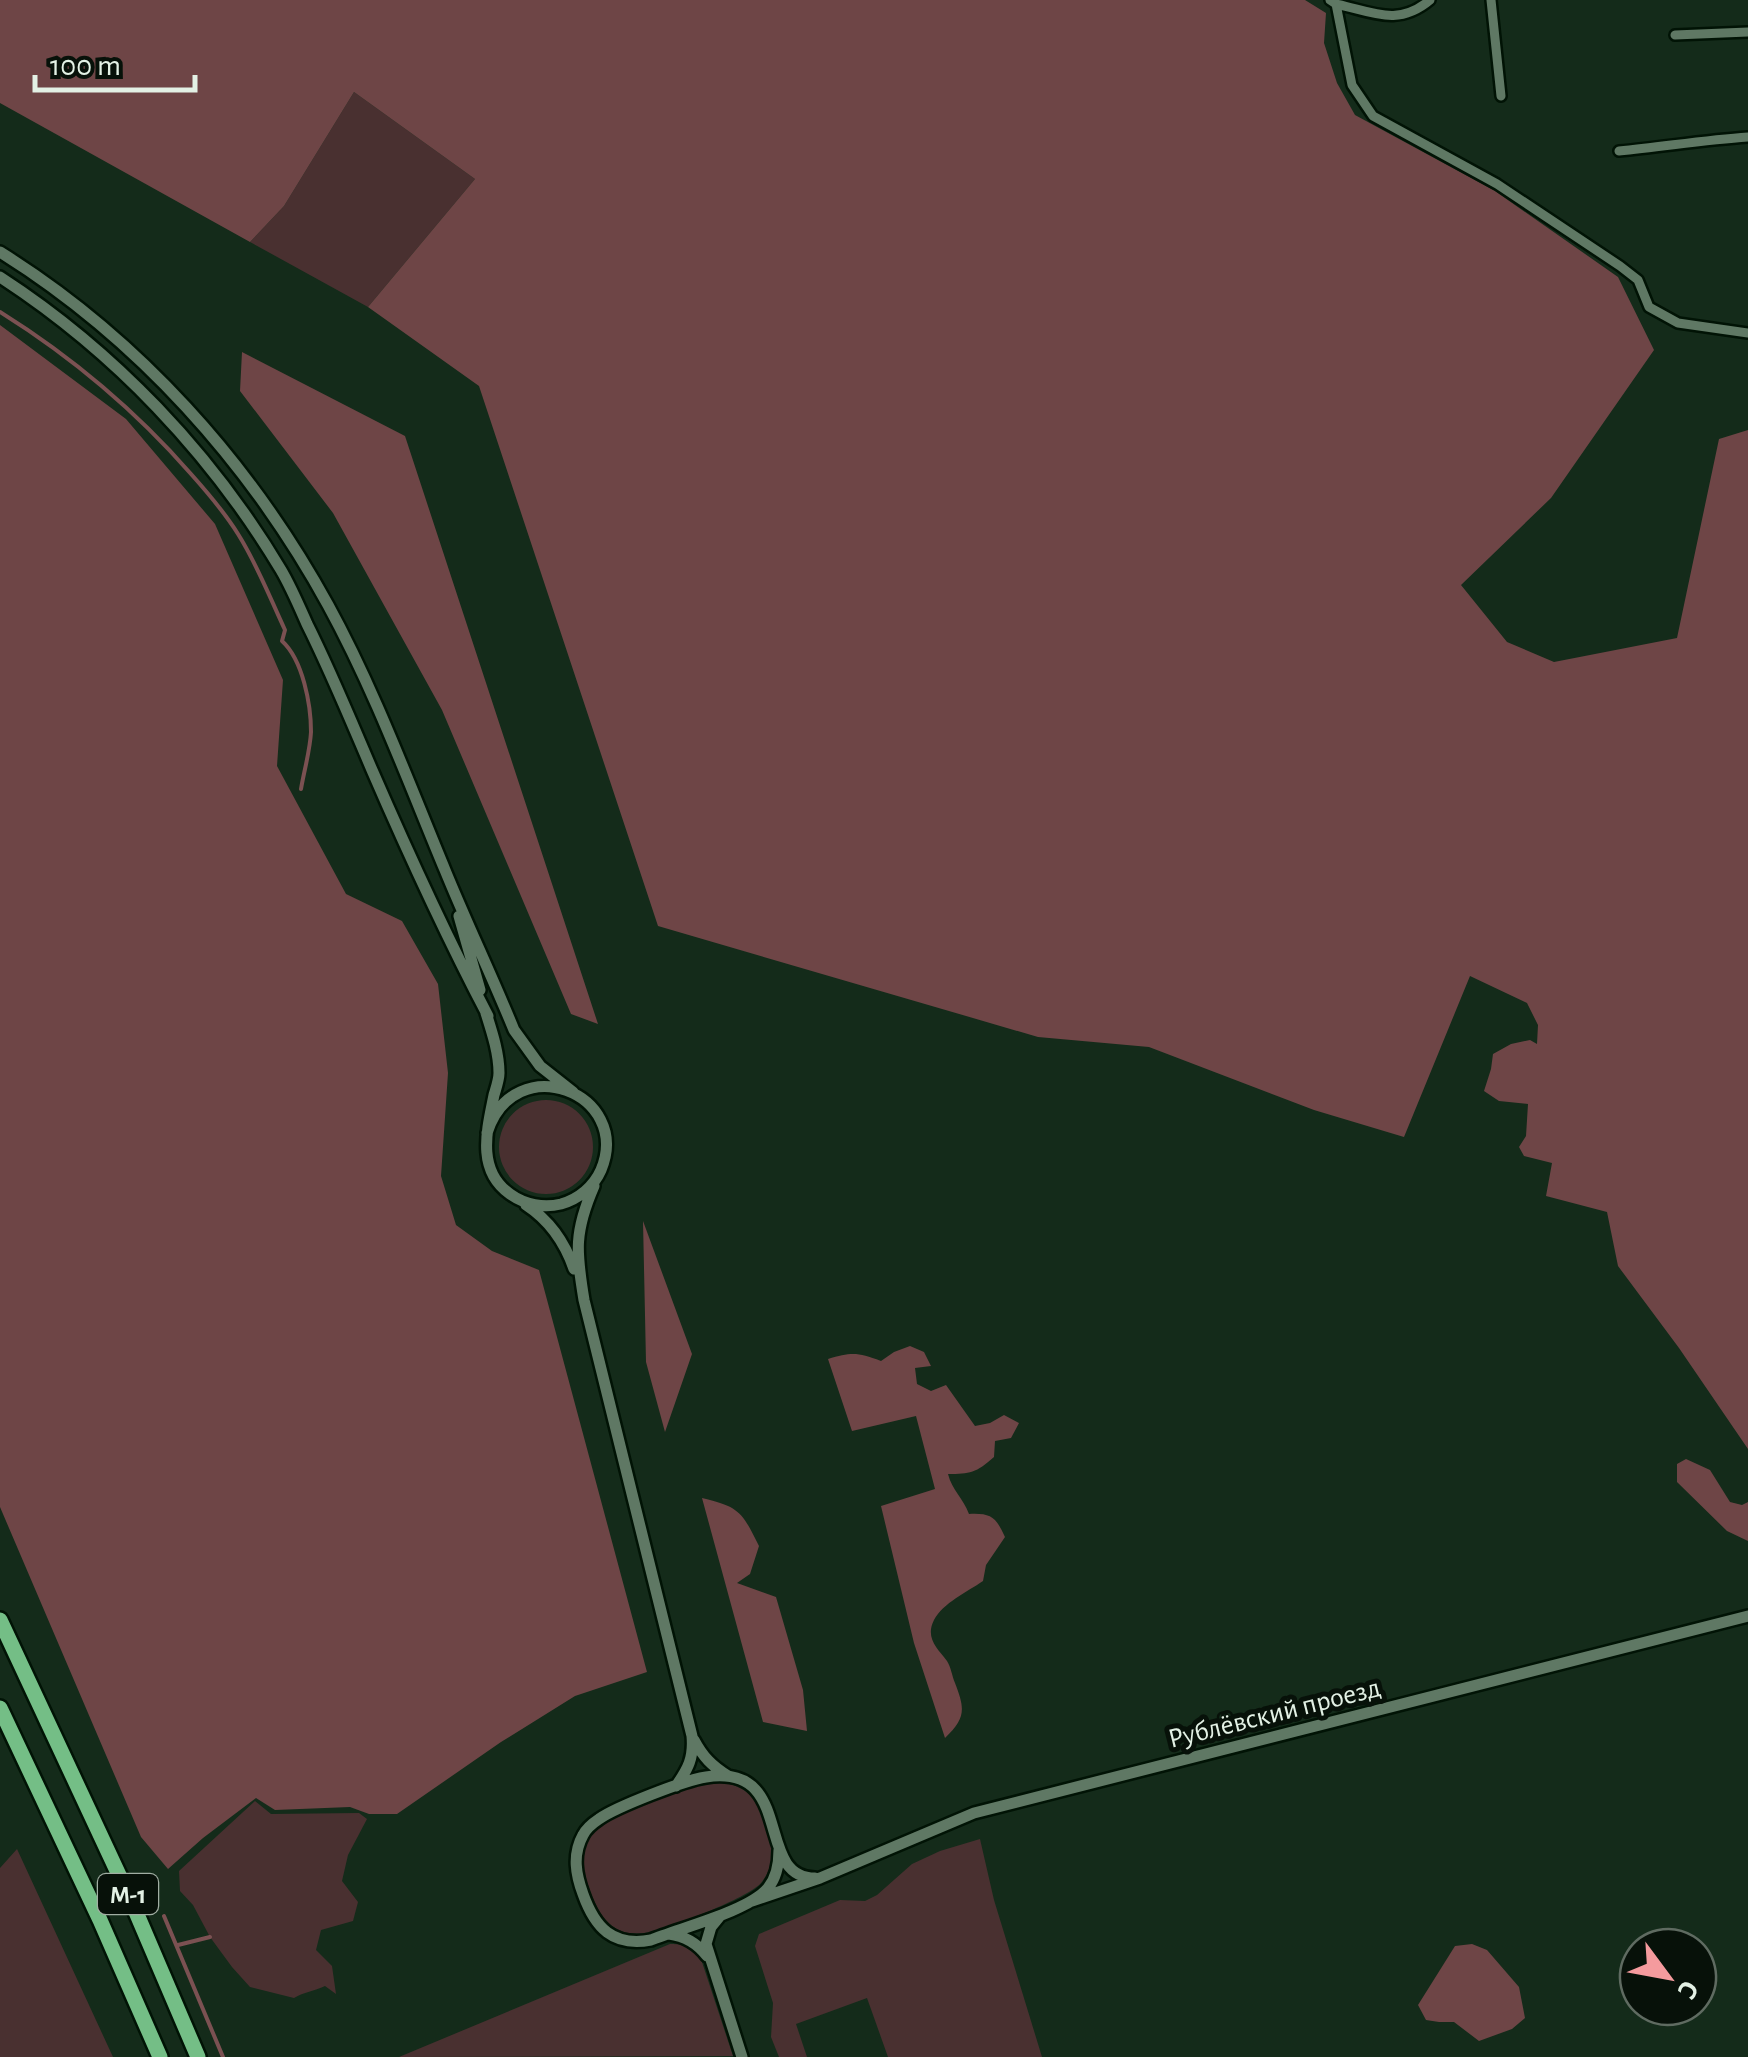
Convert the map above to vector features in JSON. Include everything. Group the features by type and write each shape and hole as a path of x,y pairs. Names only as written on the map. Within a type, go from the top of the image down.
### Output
{"highway":[{"name":"М-1","path":"0,1620 139,1919 198,2057"},
{"name":"М-1","path":"0,1708 160,2057"}],"street":[{"path":"1430,0 1414,13 1394,17 1333,2 1352,85 1373,116 1498,184 1620,266 1638,280 1650,308 1678,323 1748,332"},
{"path":"1490,0 1500,96"},
{"path":"1676,35 1748,32"},
{"path":"1619,150 1748,136"},
{"path":"0,252 82,310 131,351 220,446 263,500 304,562 360,669 520,1040 540,1066 589,1104 600,1120 606,1139 602,1168 577,1236 584,1300"},
{"path":"0,277 60,320 136,387 186,438 248,518 282,573 324,657 447,936 488,1016"},
{"path":"447,876 494,1041 499,1076 487,1132 491,1172 510,1194 537,1212 562,1242 584,1300 692,1736 689,1768 676,1786"},
{"path":"487,1132 500,1106 525,1089 544,1086 573,1092"},
{"path":"510,1194 537,1206 557,1205 584,1192 602,1168"},
{"name":"Рублёвский проезд","path":"752,1901 820,1878 974,1812 1748,1616"},
{"path":"692,1736 711,1766 755,1789 766,1803 779,1850 775,1878 752,1901 636,1943 623,1941 597,1924 576,1871 576,1852 596,1820 676,1786 704,1777 728,1776"},
{"path":"779,1850 794,1873 820,1878"},
{"path":"723,1913 706,1944 742,2057"},
{"path":"666,1934 692,1941 710,1960"}],"shaded area":[{"path":"0,0 1305,0 1326,13 1324,43 1337,83 1355,115 1495,191 1618,277 1654,350 1551,498 1461,585 1507,642 1554,662 1677,638 1719,439 1748,430 1748,1449 1618,1266 1607,1212 1546,1196 1552,1163 1524,1156 1519,1147 1526,1136 1528,1104 1499,1101 1484,1091 1493,1054 1511,1044 1530,1040 1537,1044 1538,1025 1527,1003 1470,976 1404,1137 1314,1110 1149,1047 1038,1037 658,926 479,386 368,307 475,179 354,92 284,206 250,242 0,103"},
{"path":"354,92 475,179 368,307 250,242 284,206"},
{"path":"0,325 126,419 215,524 283,680 277,766 346,894 402,921 438,984 448,1073 441,1176 456,1225 492,1251 539,1270 647,1672 575,1696 397,1814 369,1814 350,1807 275,1810 256,1798 168,1869 141,1837 0,1507"},
{"path":"242,352 405,436 598,1024 571,1014 442,710 333,513 240,391"},
{"path":"546,1100 564,1104 579,1114 589,1129 593,1147 589,1165 579,1180 564,1190 546,1194 528,1190 513,1180 503,1165 499,1147 503,1129 513,1114 528,1104"},
{"path":"643,1221 692,1354 665,1432 646,1362"},
{"path":"910,1346 924,1352 931,1366 915,1368 917,1384 931,1391 946,1385 975,1426 1004,1415 1019,1423 1011,1438 995,1441 994,1457 982,1466 967,1473 948,1474 969,1514 992,1518 1005,1537 986,1565 983,1581 943,1608 932,1626 933,1642 948,1663 962,1707 957,1725 945,1738 914,1643 881,1506 935,1489 916,1416 852,1431 828,1359 854,1354 881,1361"},
{"path":"1686,1459 1710,1470 1730,1502 1748,1502 1748,1541 1727,1531 1677,1482 1677,1464"},
{"path":"702,1498 738,1513 759,1546 750,1574 737,1583 776,1597 803,1690 807,1731 763,1722"},
{"path":"705,1782 737,1787 760,1807 772,1846 768,1872 753,1889 690,1919 637,1934 617,1929 603,1917 587,1881 583,1859 588,1838 613,1817"},
{"path":"255,1801 271,1814 359,1813 367,1819 348,1855 342,1881 358,1902 353,1921 321,1930 316,1950 332,1966 336,1994 325,1986 294,1998 250,1987 180,1891 179,1871"},
{"path":"980,1839 994,1900 1042,2057 888,2057 867,1998 796,2024 807,2057 779,2057 771,2037 773,2003 755,1946 759,1934 840,1900 865,1901 912,1864"},
{"path":"17,1849 113,2057 0,2057 0,1868"},
{"path":"670,1944 687,1947 701,1959 733,2056 399,2057"},
{"path":"1472,1944 1487,1950 1519,1987 1525,2018 1512,2029 1479,2041 1454,2022 1426,2020 1418,2005 1455,1946"}],"waterway":[{"path":"0,312 52,347 125,406 197,481 238,534 285,630 282,641 295,659 304,684 311,732 301,789"},
{"path":"164,1916 223,2057"},
{"path":"178,1945 210,1937"}]}
